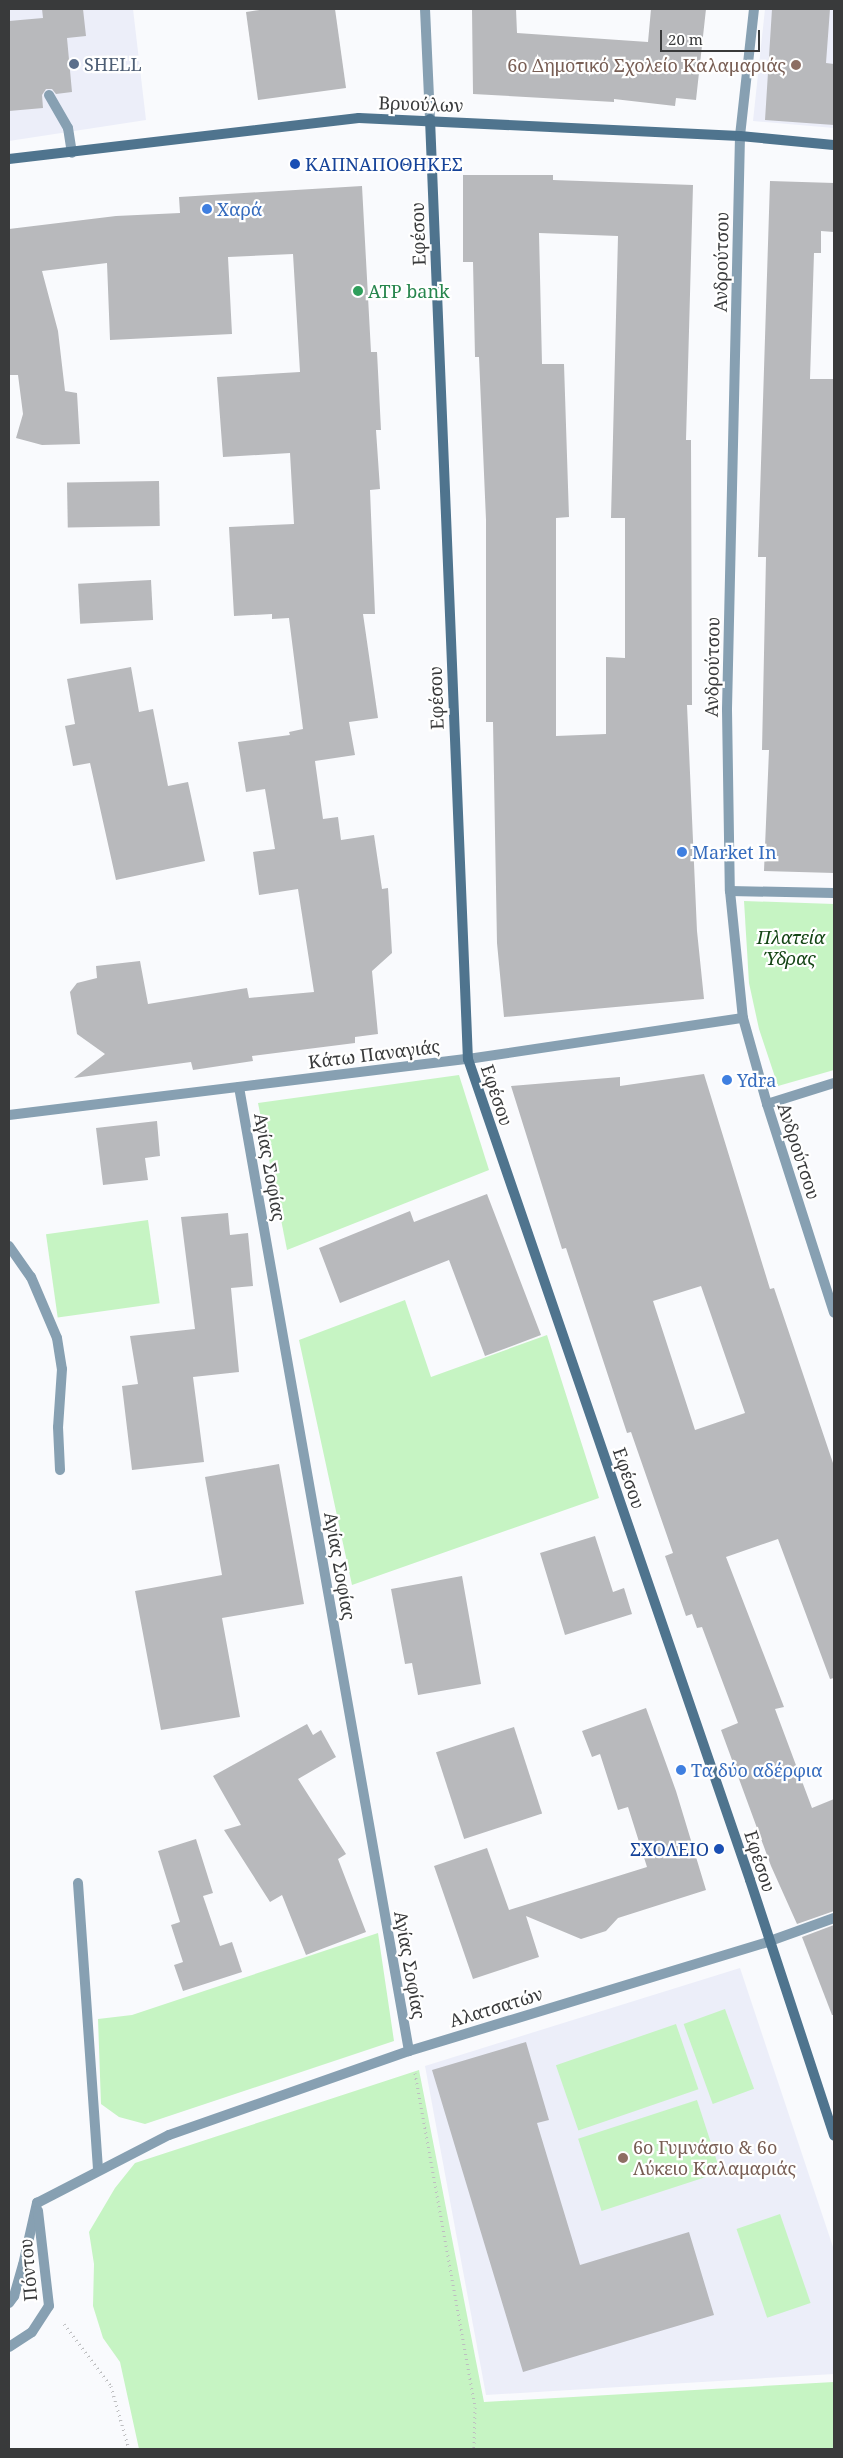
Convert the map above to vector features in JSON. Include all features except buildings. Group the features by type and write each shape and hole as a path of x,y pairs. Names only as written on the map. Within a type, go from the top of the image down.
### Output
{"street":[{"name":"Εφέσου","path":"425,9 468,1059 770,1941 834,2136"},
{"name":"Ανδρούτσου","path":"754,9 740,136 727,710 730,891 743,1018 766,1104 834,1313"},
{"path":"49,95 68,128 72,153"},
{"name":"Βρυούλων","path":"9,159 360,118 430,119 740,136 834,145"},
{"path":"730,891 834,893"},
{"name":"Κάτω Παναγιάς","path":"9,1115 468,1059 743,1018"},
{"path":"766,1104 834,1083"},
{"name":"Αγίας Σοφίας","path":"239,1087 409,2051"},
{"path":"9,1246 31,1277 57,1338 62,1369 58,1428 60,1470"},
{"path":"78,1883 98,2169"},
{"name":"Αλατσατών","path":"37,2203 98,2169 168,2135 409,2051 770,1941 834,1918"},
{"path":"9,2303 14,2296 23,2265 37,2203"},
{"name":"Πόντου","path":"9,2348 32,2332 49,2306 37,2203"}],"path":[{"path":"409,2051 475,2407 474,2449"},
{"path":"49,2306 111,2386 129,2449"}],"shaded area":[{"name":"SHELL","path":"9,9 133,9 146,120 9,141"},
{"name":"6ο Δημοτικό Σχολείο Καλαμαριάς","path":"765,9 834,9 834,128 753,121"},
{"name":"6ο Γυμνάσιο & 6ο Λύκειο Καλαμαριάς","path":"740,1968 834,2250 834,2374 486,2395 425,2066"}],"green space":[{"name":"Πλατεία Ύδρας","path":"744,901 834,904 834,1070 778,1086 759,1029 749,983"},
{"path":"459,1075 489,1170 287,1250 258,1103"},
{"path":"148,1220 160,1303 58,1318 46,1234"},
{"path":"405,1300 431,1377 547,1335 599,1498 352,1585 299,1340"},
{"path":"378,1933 394,2041 145,2124 119,2117 101,2104 98,2019 132,2015"},
{"path":"725,2009 754,2089 713,2104 684,2024"},
{"path":"676,2024 698,2089 578,2131 556,2065"},
{"path":"419,2070 484,2402 834,2382 834,2449 139,2449 120,2362 103,2338 93,2306 94,2264 89,2232 115,2188 135,2163"},
{"path":"697,2100 720,2172 602,2211 578,2139"},
{"path":"780,2214 811,2303 767,2318 737,2229"}],"place":[{"name":"SHELL","path":"74,64"},
{"name":"6ο Δημοτικό Σχολείο Καλαμαριάς","path":"796,65"},
{"name":"ΚΑΠΝΑΠΟΘΗΚΕΣ","path":"295,164"},
{"name":"Χαρά","path":"207,209"},
{"name":"ATP bank","path":"358,291"},
{"name":"Market In","path":"682,852"},
{"name":"Ydra","path":"727,1080"},
{"name":"Τα δύο αδέρφια","path":"681,1770"},
{"name":"ΣΧΟΛΕΙΟ","path":"719,1849"},
{"name":"6ο Γυμνάσιο & 6ο Λύκειο Καλαμαριάς","path":"623,2158"}]}
